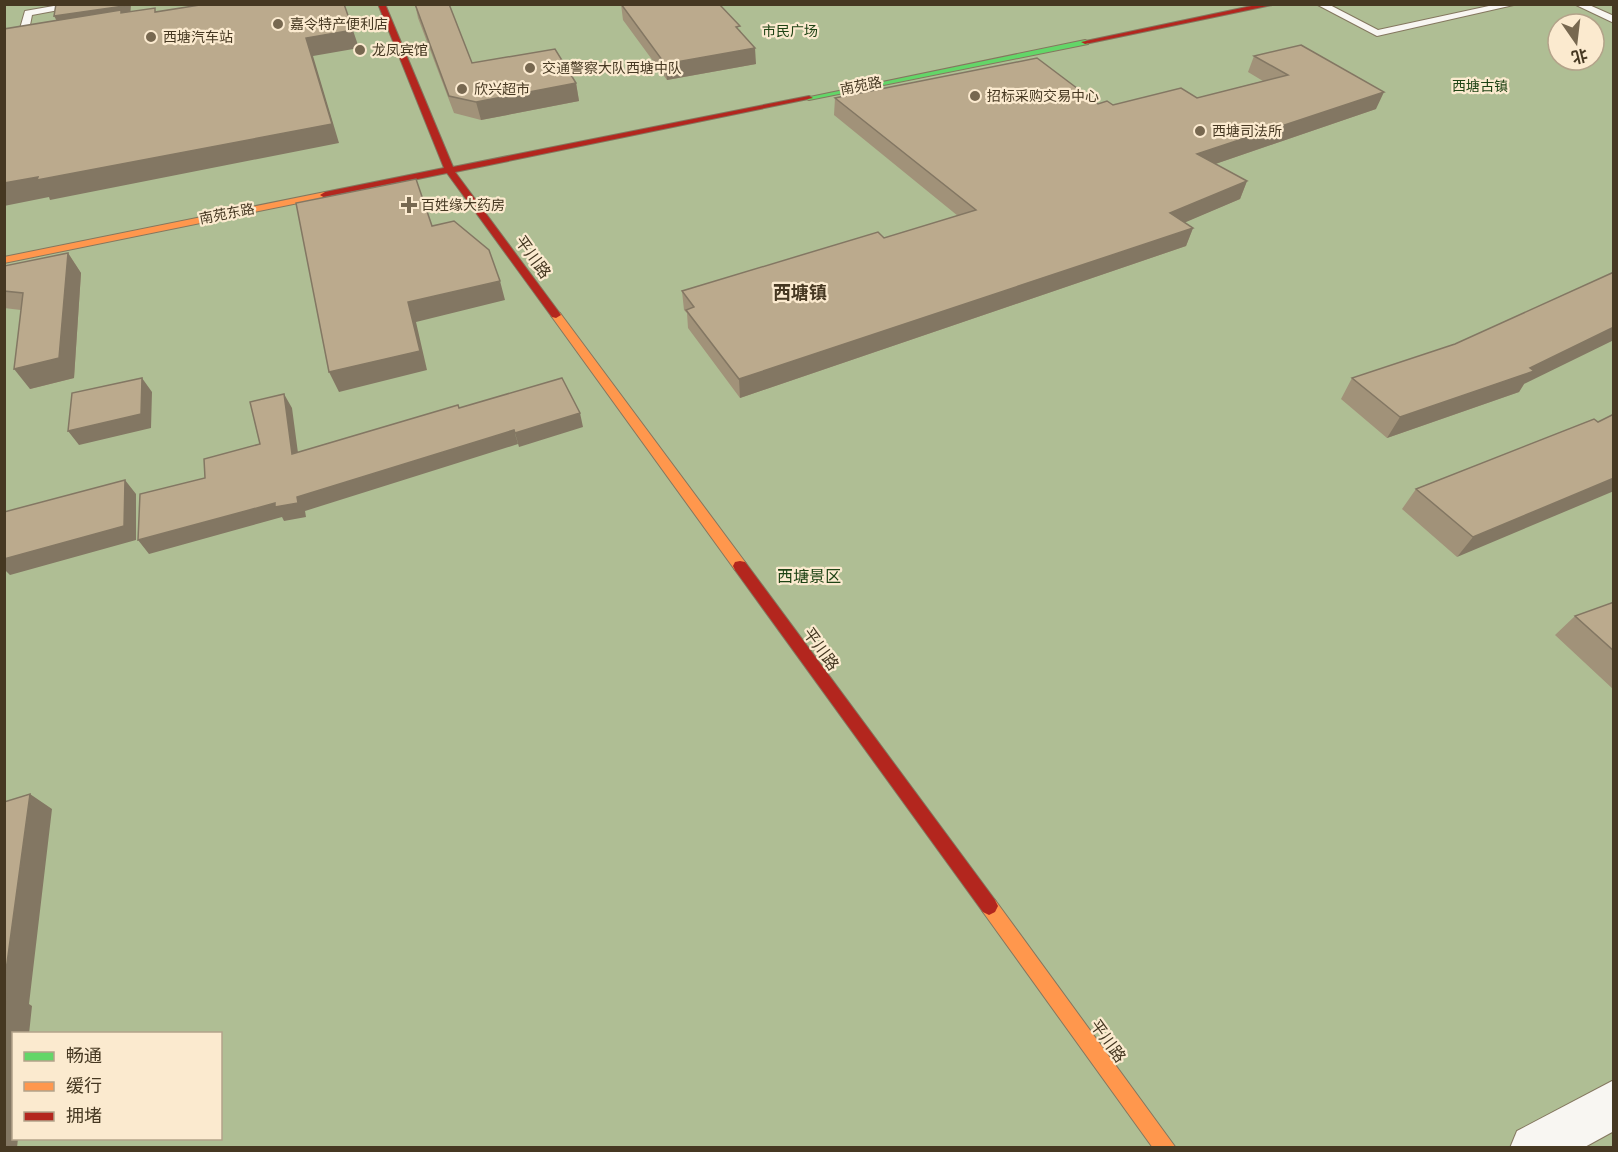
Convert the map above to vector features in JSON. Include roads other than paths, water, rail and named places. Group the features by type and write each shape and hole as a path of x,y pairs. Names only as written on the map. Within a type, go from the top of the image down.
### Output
{"main road":[{"name":"平川路","path":"381,4 446,164 1166,1148"},
{"name":"南苑路","path":"446,164 1229,4"},
{"name":"南苑路","path":"446,164 1274,4"},
{"name":"南苑东路","path":"62,234 446,164"},
{"name":"南苑东路","path":"4,260 446,164"}],"street":[{"path":"1534,1148 1614,1104"}],"lane":[{"path":"43,36 22,39 28,13 87,4"},
{"path":"1320,4 1377,33 1514,4"},
{"path":"1578,4 1614,20"},
{"path":"1601,4 1614,10"}],"place":[{"name":"嘉令特产便利店","path":"278,24"},
{"name":"西塘汽车站","path":"151,37"},
{"name":"龙凤宾馆","path":"360,50"},
{"name":"交通警察大队西塘中队","path":"530,68"},
{"name":"欣兴超市","path":"462,89"},
{"name":"招标采购交易中心","path":"975,96"},
{"name":"西塘司法所","path":"1200,131"},
{"name":"百姓缘大药房","path":"409,205"}],"district":[{"name":"西塘镇","path":"800,293"}],"park label":[{"name":"市民广场","path":"790,31"},
{"name":"西塘古镇","path":"1480,86"},
{"name":"西塘景区","path":"809,576"}]}
